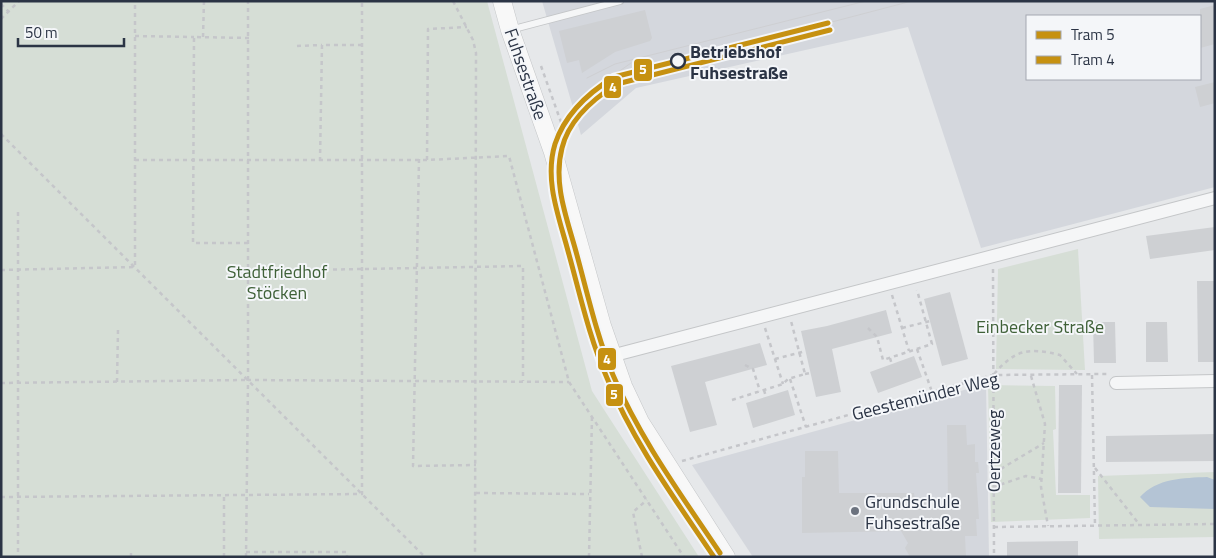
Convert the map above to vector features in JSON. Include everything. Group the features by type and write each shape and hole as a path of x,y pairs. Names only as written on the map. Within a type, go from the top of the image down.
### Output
{"street":[{"name":"Fuhsestraße","path":"502,1 510,30 553,152 611,356 640,422 726,557"},
{"path":"611,356 1215,198"},
{"path":"1116,383 1215,381"}],"lane":[{"path":"510,30 620,1"}],"path":[{"path":"1,19 19,1"},
{"path":"135,1 135,267"},
{"path":"203,37 204,1"},
{"path":"246,557 249,161 248,1"},
{"path":"362,1 362,494"},
{"path":"453,1 467,27 476,53 475,557"},
{"path":"1,4 9,12"},
{"path":"427,160 428,29 467,27"},
{"path":"135,36 248,38"},
{"path":"194,37 193,243 248,243"},
{"path":"320,160 322,45"},
{"path":"297,46 362,45"},
{"path":"1,134 425,557"},
{"path":"135,160 427,160 509,156 569,382 684,557"},
{"path":"419,159 413,466 476,465"},
{"path":"18,212 18,557"},
{"name":"Oertzeweg","path":"993,255 994,557"},
{"path":"310,270 523,266 523,382"},
{"path":"1,270 135,267"},
{"path":"913,278 932,344"},
{"path":"889,284 909,351"},
{"path":"788,310 804,374"},
{"path":"762,317 783,384"},
{"path":"902,328 930,320"},
{"path":"868,328 877,338 883,360 936,343"},
{"path":"117,382 118,330"},
{"path":"917,349 932,392"},
{"path":"775,359 806,351"},
{"path":"993,376 1010,357 1016,353 1027,352 1060,355 1077,374"},
{"path":"890,358 892,365"},
{"path":"745,365 753,369 760,391"},
{"path":"732,400 783,384 790,378 810,373"},
{"name":"Geestemünder Weg","path":"666,465 993,376 1111,374 1116,383"},
{"path":"1092,375 1095,525"},
{"path":"1031,376 1045,424 1041,479 1048,526"},
{"path":"790,378 806,427"},
{"path":"1,383 248,380 569,382"},
{"path":"764,390 766,397"},
{"path":"589,557 590,420 592,415"},
{"path":"993,473 1044,442"},
{"path":"1094,467 1139,524"},
{"path":"993,487 1026,476 1041,479"},
{"path":"476,493 589,494"},
{"path":"1,496 362,494"},
{"path":"224,495 224,557"},
{"path":"642,557 633,512 648,500"},
{"path":"994,527 1215,524"},
{"path":"131,552 131,557"},
{"path":"246,552 348,552 348,557"}],"shaded area":[{"path":"542,1 1215,1 1215,187 981,248 908,27 636,88 581,135"},
{"name":"Grundschule Fuhsestraße","path":"986,384 989,557 753,557 692,465"}],"green space":[{"name":"Stadtfriedhof Stöcken","path":"1,1 487,1 592,391 699,557 1,557"},
{"name":"Einbecker Straße","path":"1078,249 1085,370 996,369 998,269"},
{"path":"988,385 1055,386 1056,429 1053,430 1056,495 1090,495 1090,518 991,522"},
{"path":"1215,472 1215,537 1099,539 1098,476"}],"water":[{"path":"1207,477 1215,480 1215,509 1150,507 1140,497 1154,486 1171,480"}],"building":[{"path":"1215,5 1215,44 1201,48 1201,15 1200,9"},
{"path":"645,10 652,38 650,41 615,52 582,73 579,60 567,63 559,31"},
{"path":"1215,82 1215,103 1200,107 1195,87"},
{"path":"1215,227 1215,250 1150,259 1146,236"},
{"path":"1197,281 1215,281 1215,362 1198,362"},
{"path":"950,292 968,359 942,366 924,299"},
{"path":"886,310 892,333 832,349 841,392 816,397 801,331"},
{"path":"1093,322 1115,322 1116,363 1094,363"},
{"path":"1146,322 1167,322 1168,362 1146,362"},
{"path":"760,343 767,365 705,382 717,425 690,432 671,366"},
{"path":"914,356 922,377 878,393 870,372"},
{"path":"1059,385 1082,385 1081,493 1058,493"},
{"path":"788,390 795,415 753,428 746,403"},
{"path":"947,425 966,425 967,445 975,444 975,462 978,462 979,473 976,473 979,519 976,519 977,536 965,536 966,557 910,557 905,548 908,543 901,531 802,533 802,477 805,477 805,451 838,451 839,493 914,493 915,501 948,501"},
{"path":"1215,434 1215,461 1106,462 1106,436"},
{"path":"1078,541 1078,557 1007,557 1007,542"}],"tram line":[{"path":"587,78 615,64 866,1"},
{"path":"828,23 912,1"},
{"name":"5","path":"714,557 670,492 629,425 601,363 585,315 557,212 552,185 552,158 559,133 571,114 595,90 614,77 828,23"},
{"name":"4","path":"720,553 677,489 636,422 607,360 562,199 559,173 562,148 565,138 576,119 599,96 617,84 830,30"},
{"path":"597,87 631,63"}],"place":[{"name":"Betriebshof Fuhsestraße","path":"678,61"},
{"name":"Grundschule Fuhsestraße","path":"855,511"}]}
